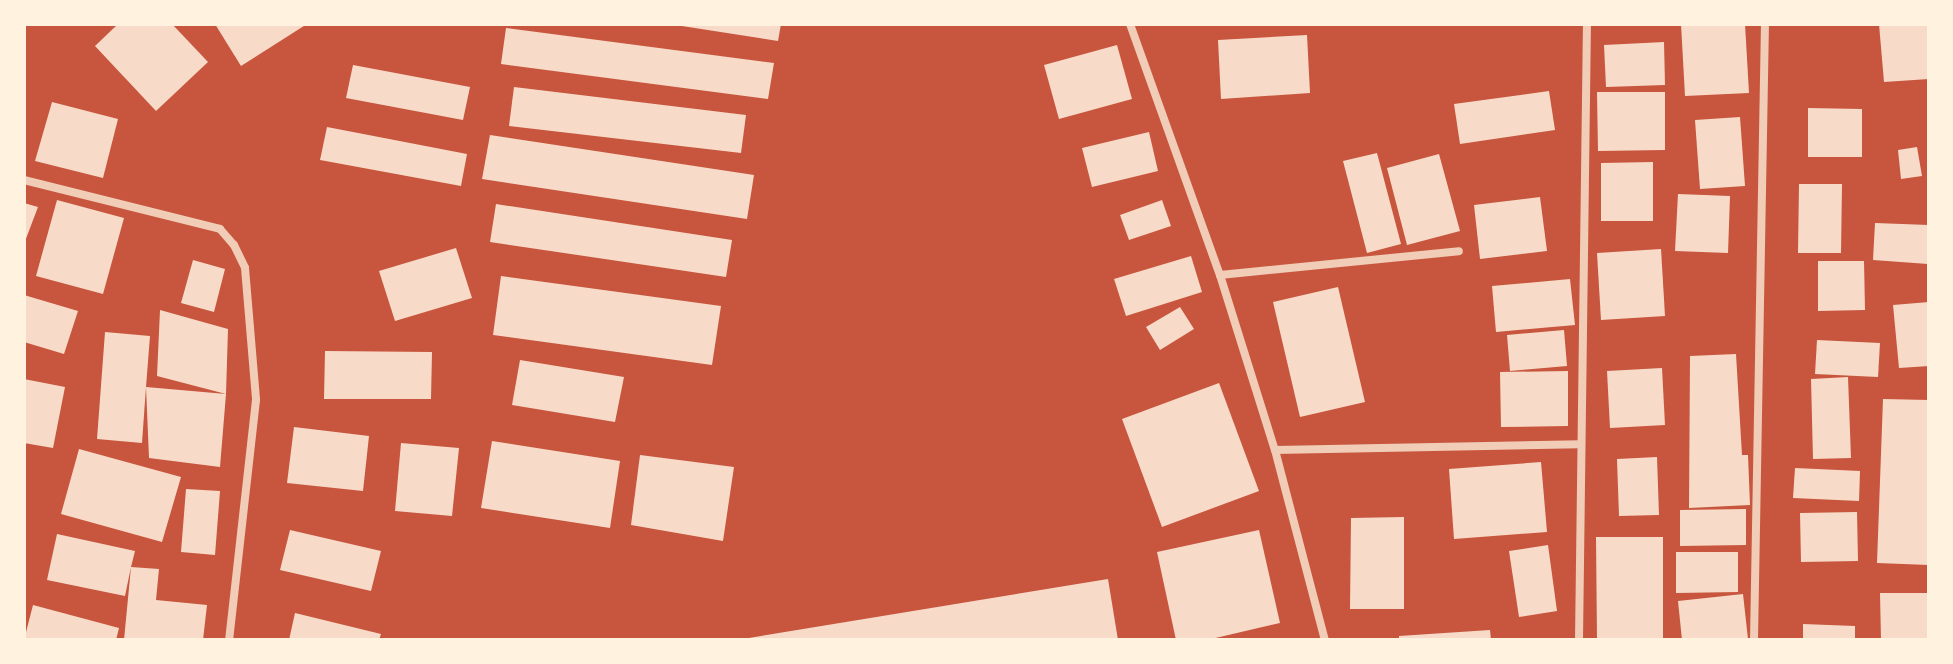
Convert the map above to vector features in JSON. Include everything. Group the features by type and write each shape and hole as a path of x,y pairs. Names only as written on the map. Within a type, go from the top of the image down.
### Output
{"street":[{"path":"1130,24 1220,275 1275,450 1325,640"},
{"path":"1579,640 1587,24"},
{"path":"1754,640 1765,24"},
{"path":"24,180 220,229 234,245 245,268 256,400 229,640"},
{"path":"1220,275 1459,251"},
{"path":"1275,450 1580,444"}],"building":[{"path":"118,24 172,24 208,62 156,111 95,46"},
{"path":"215,24 307,24 241,66"},
{"path":"669,24 781,24 778,41"},
{"path":"1681,24 1745,24 1749,93 1685,96"},
{"path":"1879,24 1928,24 1929,79 1884,82"},
{"path":"506,28 774,63 768,99 501,64"},
{"path":"1307,35 1310,93 1221,99 1218,40"},
{"path":"1664,42 1665,85 1606,87 1604,45"},
{"path":"1117,45 1132,99 1059,119 1044,65"},
{"path":"353,65 470,87 463,120 346,98"},
{"path":"514,87 746,115 741,153 509,126"},
{"path":"1549,91 1555,130 1460,144 1454,104"},
{"path":"1597,92 1665,92 1665,150 1598,151"},
{"path":"52,102 118,119 103,178 35,161"},
{"path":"1808,108 1862,109 1862,157 1808,157"},
{"path":"1740,117 1745,186 1700,189 1695,120"},
{"path":"327,127 467,154 461,186 320,160"},
{"path":"1149,132 1158,171 1092,187 1082,148"},
{"path":"490,135 754,175 747,219 482,179"},
{"path":"1917,147 1922,176 1901,179 1898,150"},
{"path":"1377,153 1401,244 1367,253 1343,161"},
{"path":"1439,154 1460,231 1407,245 1387,168"},
{"path":"1653,162 1653,221 1601,221 1601,163"},
{"path":"1799,184 1842,184 1841,253 1798,253"},
{"path":"1678,194 1730,196 1728,253 1675,251"},
{"path":"1540,197 1547,251 1480,259 1474,205"},
{"path":"57,200 124,218 103,294 36,276"},
{"path":"1162,200 1171,226 1129,240 1120,215"},
{"path":"24,203 38,207 24,244"},
{"path":"496,204 732,240 726,277 490,242"},
{"path":"1875,223 1929,225 1928,264 1873,260"},
{"path":"456,248 472,298 395,321 379,271"},
{"path":"1661,249 1665,316 1601,320 1597,253"},
{"path":"1191,256 1202,292 1126,316 1114,279"},
{"path":"193,260 225,269 214,312 181,303"},
{"path":"1818,261 1864,261 1865,310 1818,311"},
{"path":"501,276 721,306 712,365 493,335"},
{"path":"1570,279 1575,325 1496,332 1492,286"},
{"path":"1338,287 1365,402 1300,417 1273,302"},
{"path":"24,295 78,311 64,354 24,342"},
{"path":"1929,302 1929,366 1899,368 1893,305"},
{"path":"1180,307 1194,329 1160,350 1146,327"},
{"path":"160,310 228,329 226,394 157,376"},
{"path":"1564,330 1567,366 1510,371 1507,335"},
{"path":"105,332 150,336 142,443 97,439"},
{"path":"1817,340 1880,343 1878,377 1815,374"},
{"path":"325,351 432,352 431,399 324,399"},
{"path":"1736,354 1742,455 1748,455 1750,505 1689,508 1690,356"},
{"path":"520,360 624,377 615,422 512,405"},
{"path":"1662,368 1665,425 1610,428 1607,371"},
{"path":"1568,371 1568,426 1501,427 1500,372"},
{"path":"1848,377 1851,458 1813,459 1811,379"},
{"path":"24,379 65,387 53,448 24,443"},
{"path":"1219,383 1259,491 1162,527 1122,419"},
{"path":"146,387 226,394 220,467 149,458"},
{"path":"1883,399 1929,400 1929,565 1877,563"},
{"path":"294,427 369,436 363,491 287,483"},
{"path":"492,441 620,461 610,528 481,508"},
{"path":"401,443 459,448 452,516 395,511"},
{"path":"79,449 181,477 162,542 61,514"},
{"path":"640,455 734,467 723,541 631,525"},
{"path":"1657,457 1659,515 1619,516 1617,459"},
{"path":"1541,462 1547,532 1454,539 1449,469"},
{"path":"1795,468 1860,471 1859,501 1793,498"},
{"path":"186,489 220,491 215,555 181,552"},
{"path":"1746,509 1746,545 1680,546 1680,510"},
{"path":"1857,512 1858,561 1801,562 1800,513"},
{"path":"1404,517 1404,609 1350,609 1351,518"},
{"path":"290,530 381,551 371,591 280,570"},
{"path":"1259,530 1280,623 1207,640 1176,640 1157,552"},
{"path":"57,534 135,551 125,596 47,580"},
{"path":"1596,537 1663,537 1663,640 1597,640"},
{"path":"1548,545 1557,611 1519,617 1509,551"},
{"path":"1676,552 1738,552 1738,592 1676,593"},
{"path":"131,567 159,569 156,600 207,605 203,640 124,640"},
{"path":"1108,579 1118,640 749,640 749,638"},
{"path":"1880,593 1927,593 1927,640 1881,640"},
{"path":"1743,594 1748,639 1682,640 1678,601"},
{"path":"33,605 119,628 116,640 24,640"},
{"path":"295,613 381,634 379,640 289,640"},
{"path":"1803,624 1855,626 1855,640 1803,640"},
{"path":"1490,630 1491,640 1399,640 1399,636"}]}
